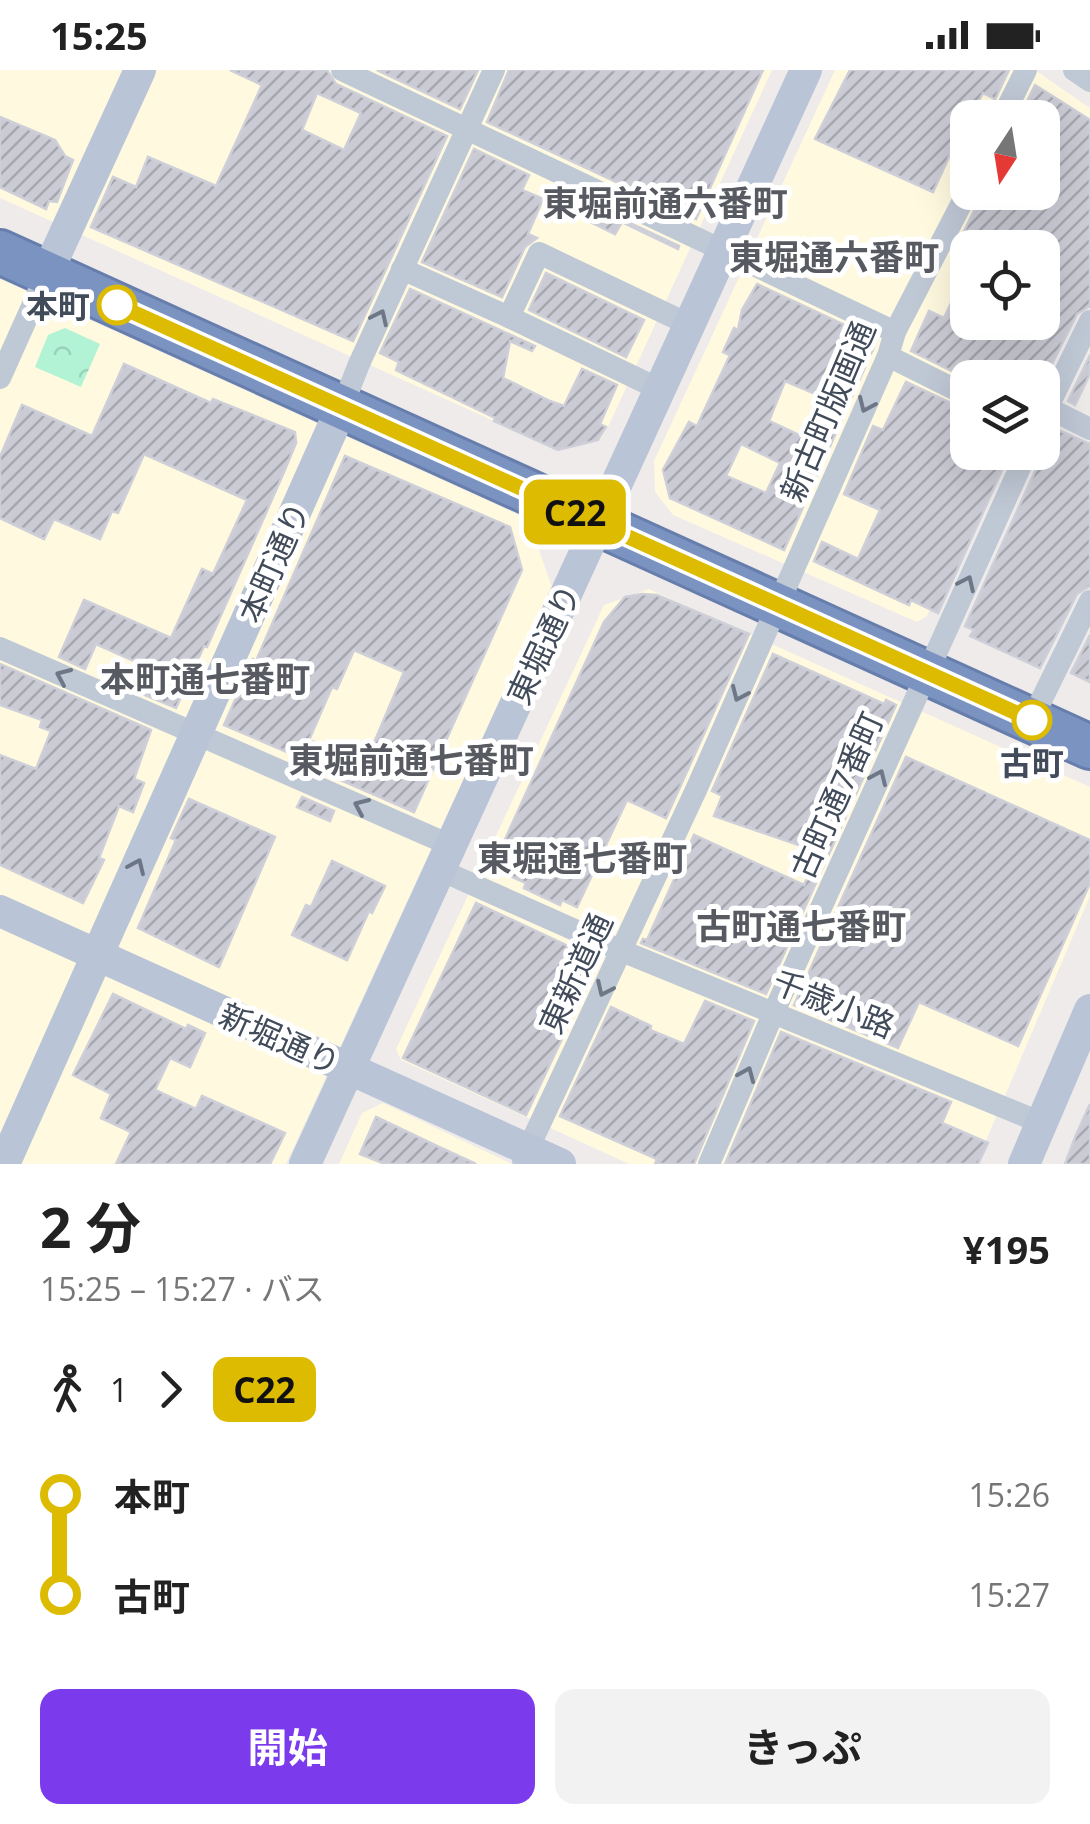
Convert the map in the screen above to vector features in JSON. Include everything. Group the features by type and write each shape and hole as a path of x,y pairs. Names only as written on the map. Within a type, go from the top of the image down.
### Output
{"highway":[{"path":"0,252 1090,747"}],"street":[{"path":"0,378 140,70"},
{"path":"342,70 895,332"},
{"name":"本町通り","path":"4,1164 494,70"},
{"name":"東堀通り","path":"306,1164 806,70"},
{"path":"1011,100 1026,70"},
{"path":"1074,70 1090,81"},
{"name":"新古町版画通","path":"778,605 888,356 895,332 958,210"},
{"path":"509,318 539,254 690,325"},
{"path":"402,269 661,390"},
{"path":"1060,383 1090,321"},
{"path":"888,356 950,387"},
{"path":"1060,419 1090,429"},
{"name":"古町通7番町","path":"709,1164 1019,470"},
{"path":"1032,720 1090,600"},
{"name":"東新道通","path":"524,1157 778,605"},
{"name":"千歳小路","path":"0,648 196,734 622,951 1042,1123"},
{"name":"新堀通り","path":"0,911 348,1068 524,1157 560,1164"},
{"path":"1024,1164 1090,1010"}],"shaded area":[{"path":"0,70 772,70 609,425 601,439 558,450 0,198"},
{"path":"835,70 1035,70 1090,108 1090,266 1060,329 1060,230 950,230 950,340 1055,340 1045,360 950,360 950,470 965,470 948,567 927,616 917,622 673,515 655,492 654,461"},
{"path":"0,279 528,519 552,587 286,1164 0,1164"},
{"path":"649,589 1090,787 1090,896 976,1164 629,1164 401,1060 396,1049 604,605"},
{"path":"383,1103 512,1164 339,1164 362,1113"}],"green space":[{"path":"65,328 100,344 81,387 35,367 48,335"}],"building":[{"path":"230,70 327,70 336,84 447,136 353,341 91,227 113,177 136,187 148,157 216,186 262,85","holes":["317,93 361,113 344,150 302,130"]},
{"path":"377,70 478,70 460,109"},
{"path":"509,70 763,70 696,219 487,122"},
{"path":"850,70 1009,70 995,99 983,93 979,100 950,100 950,155 933,192 815,139"},
{"path":"1035,85 1059,100 1028,100"},
{"path":"1060,101 1090,120 1090,306 1077,314 1054,360 950,360 950,370 911,351 929,311 944,318 950,305 950,340 1060,340 1060,230 965,230 974,210 1060,210"},
{"path":"0,117 55,140 65,156 73,160 57,202 49,201 46,209 0,187"},
{"path":"474,149 529,175 522,190 543,199 528,234 537,238 525,247 502,297 422,262"},
{"path":"574,197 679,246 678,249 622,222 615,234 568,211"},
{"path":"546,273 644,320 626,357 529,310"},
{"path":"757,284 877,340 784,550 670,498 663,470 689,422 697,426 730,355 723,352 734,328 738,330 742,310","holes":["785,381 818,395 801,436 769,421","741,444 780,463 766,493 726,476"]},
{"path":"410,289 535,346 532,351 510,341 503,378 550,401 564,406 582,369 617,385 600,424 606,427 598,440 558,450 396,370 399,362 380,353"},
{"path":"1090,355 1090,374 1075,405 1068,401"},
{"path":"124,364 211,403 213,399 295,432 296,443 284,472 176,708 140,693 150,668 96,644 85,669 59,657 84,600 171,638 202,569 213,574 247,500 144,454 118,513 112,511 100,539 54,519 44,539 0,518 0,457 22,405 92,436"},
{"path":"906,382 950,403 950,470 1002,470 938,613 911,600 909,605 814,561 822,542 858,559 880,510 844,494 873,426 883,430"},
{"path":"1060,431 1090,444 1090,586 1077,594 1040,668 970,636 974,630 965,626 1036,470 1060,470"},
{"path":"345,456 510,527 522,570 414,812 224,725 253,659 256,661","holes":["354,650 404,672 365,764 309,740 332,687 337,689"]},
{"path":"657,595 749,634 666,818 627,800 577,907 562,900 560,905 524,888 526,883 492,868 604,622 625,597"},
{"path":"1090,635 1090,682 1071,673"},
{"path":"773,654 884,704 886,700 896,705 766,994 641,943 647,940 694,835 804,885 819,852 714,816 722,796 712,791"},
{"path":"0,664 151,730 134,779 144,783 133,812 119,806 99,858 104,860 83,903 0,865 0,755 36,769 51,731 40,727 42,720 0,705"},
{"path":"906,757 1090,840 1090,883 1018,1046 919,1002 898,1048 794,1005"},
{"path":"302,797 334,811 330,821 297,807"},
{"path":"189,799 275,837 219,967 138,928"},
{"path":"332,861 385,886 347,960 292,935 306,905 311,907"},
{"path":"476,903 581,952 574,967 592,975 526,1115 403,1058"},
{"path":"113,994 186,1029 188,1025 205,1033 190,1067 170,1058 155,1090 196,1109 202,1096 285,1133 270,1164 116,1164 131,1132 101,1118 111,1094 73,1075"},
{"path":"705,1001 754,1021 694,1164 655,1164 657,1159 560,1116 611,1007 684,1044"},
{"path":"781,1032 951,1102 942,1123 988,1143 978,1164 725,1164"},
{"path":"1090,1104 1090,1164 1065,1164 1076,1135"},
{"path":"376,1117 476,1164 385,1164 360,1154"}],"bus line":[{"name":"C22","path":"117,305 1032,720"}],"place":[{"name":"本町","path":"117,305"},
{"name":"古町","path":"1032,720"}],"district":[{"name":"東堀前通六番町","path":"665,202"},
{"name":"東堀通六番町","path":"834,256"},
{"name":"本町通七番町","path":"205,678"},
{"name":"東堀前通七番町","path":"411,759"},
{"name":"東堀通七番町","path":"582,857"},
{"name":"古町通七番町","path":"801,925"}]}
